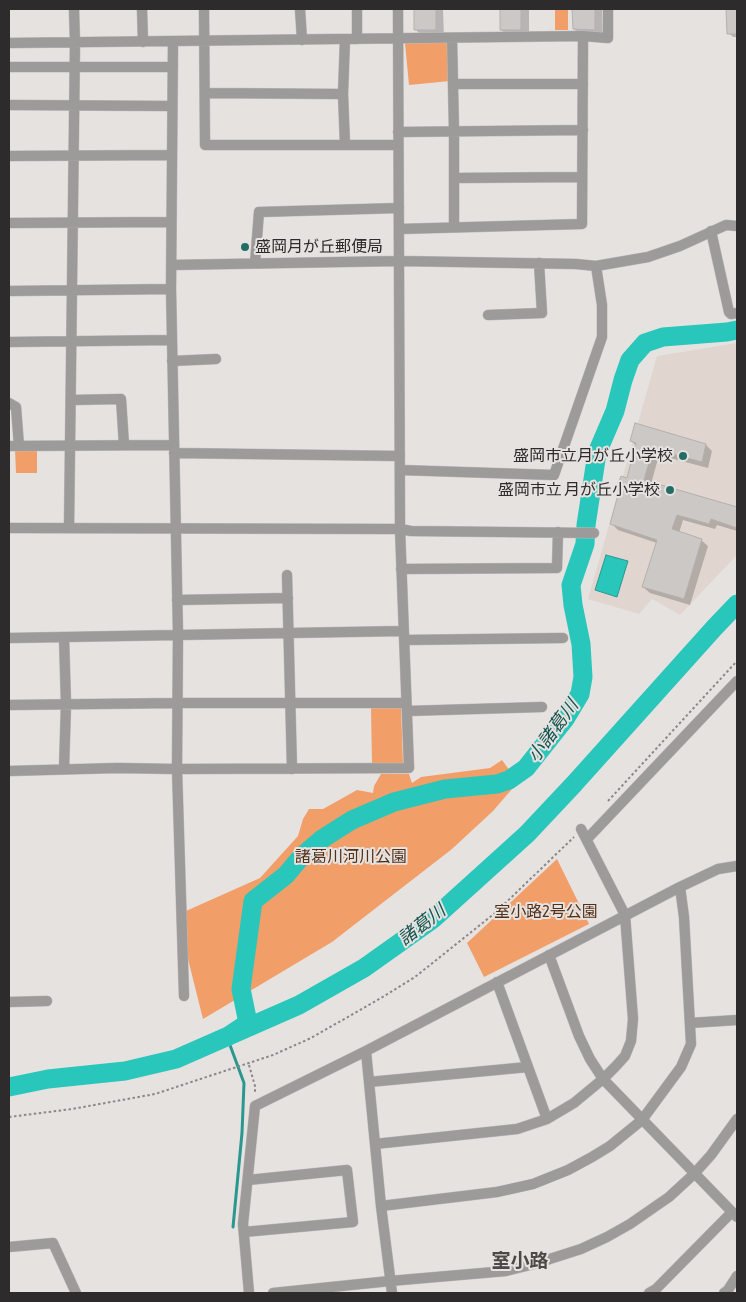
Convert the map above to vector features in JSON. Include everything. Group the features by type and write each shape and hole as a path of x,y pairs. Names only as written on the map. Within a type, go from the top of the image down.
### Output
{"street":[{"path":"69,528 75,67 74,9"},
{"path":"142,9 143,42"},
{"path":"204,9 205,145 398,145"},
{"path":"300,9 302,40"},
{"path":"357,9 357,39"},
{"path":"9,770 409,768 400,528 398,9"},
{"path":"9,43 584,36 608,38 608,9"},
{"path":"399,229 582,224 584,36"},
{"path":"452,38 454,227"},
{"path":"345,39 343,94 345,145"},
{"path":"173,41 171,289 178,634 177,769 184,996"},
{"path":"9,67 172,67"},
{"path":"453,84 583,84"},
{"path":"205,93 343,94"},
{"path":"9,106 172,106"},
{"path":"398,132 583,130"},
{"path":"9,156 172,155"},
{"path":"454,178 582,177"},
{"path":"255,263 259,212 399,208"},
{"path":"9,223 171,222"},
{"path":"171,265 399,261 539,263 596,266 648,257 680,246 726,225 737,226"},
{"path":"711,231 729,312 731,314 737,313"},
{"path":"488,315 542,313 539,263"},
{"path":"400,470 554,474 602,336 602,305 596,266"},
{"path":"9,291 171,289"},
{"path":"9,342 172,340"},
{"path":"172,360 216,359"},
{"path":"70,400 121,399 124,445"},
{"path":"9,403 16,408 14,446 124,445 174,449 400,456"},
{"path":"9,528 400,528 411,531 594,533"},
{"path":"402,569 557,568 558,532"},
{"path":"287,575 292,769"},
{"path":"177,600 288,598"},
{"path":"9,638 288,632 563,638"},
{"path":"64,637 66,704 64,769"},
{"path":"587,839 737,681"},
{"path":"9,705 290,703 407,707 542,707"},
{"path":"375,1144 517,1129 547,1119 574,1104 603,1079 625,1056 631,1040 633,1019 625,915 582,829"},
{"path":"249,1293 243,1224 255,1106 366,1051 680,887 718,869 737,866"},
{"path":"381,1206 496,1192 533,1184 568,1170 592,1157 610,1146 642,1120 681,1067 690,1044 684,917 680,887"},
{"path":"549,954 579,1036 590,1059 603,1079 735,1214 650,1293"},
{"path":"496,982 547,1119"},
{"path":"9,1002 47,1001"},
{"path":"690,1023 737,1020"},
{"path":"366,1051 381,1206 392,1293"},
{"path":"369,1082 528,1067"},
{"path":"273,1293 506,1270 560,1257 607,1238 669,1197 711,1156 737,1119"},
{"path":"244,1232 353,1222 348,1170 248,1180"},
{"path":"9,1247 53,1243 76,1293"},
{"path":"727,1292 737,1276"}],"path":[{"path":"608,800 737,661"},
{"path":"9,1117 72,1109 155,1094 273,1056 311,1038 382,998 415,976 495,913 582,829"},
{"path":"249,1064 256,1086 255,1106"}],"shaded area":[{"name":"盛岡市立月が丘小学校","path":"737,343 737,555 680,615 652,599 639,614 588,599 657,356"}],"green space":[{"path":"555,9 568,9 568,30 555,30"},
{"path":"448,41 450,81 409,85 405,43"},
{"path":"37,448 37,473 16,473 15,449"},
{"path":"401,707 403,764 372,764 371,708"},
{"name":"諸葛川河川公園","path":"502,760 518,782 493,811 452,849 332,942 203,1019 177,915 260,878 298,836 303,819 309,809 323,809 357,790 373,793 374,786 381,774 409,774 412,783 421,777 490,768"},
{"name":"室小路2号公園","path":"557,859 589,924 484,977 467,943"}],"water":[{"path":"606,555 628,561 617,597 595,590"}],"building":[{"path":"414,9 436,9 436,30 414,30"},
{"path":"500,9 521,9 521,30 500,30"},
{"path":"572,9 595,9 595,30 573,29"},
{"path":"726,9 737,9 737,34 727,34"},
{"path":"635,423 706,444 702,462 653,449 644,480 737,507 737,528 711,519 709,524 677,515 672,529 702,539 684,599 642,587 657,540 610,524 619,491 616,490 621,476 627,478 636,443 630,441"}],"waterway":[{"name":"小諸葛川","path":"227,1037 248,1023 241,989 253,901 286,875 301,857 322,839 352,820 394,802 445,789 497,784 509,780 526,768 565,719 580,694 583,677 581,644 571,585 585,544 597,453 615,411 630,360 645,343 663,337 737,330"},
{"name":"諸葛川","path":"9,1087 48,1079 125,1071 176,1059 299,1005 364,968 433,919 527,834 737,604"},
{"path":"227,1037 244,1083 242,1133 233,1227"}],"place":[{"name":"盛岡月が丘郵便局","path":"245,247"},
{"name":"盛岡市立月が丘小学校","path":"683,456"},
{"name":"盛岡市立 月が丘小学校","path":"670,490"}],"district":[{"name":"室小路","path":"520,1261"}]}
